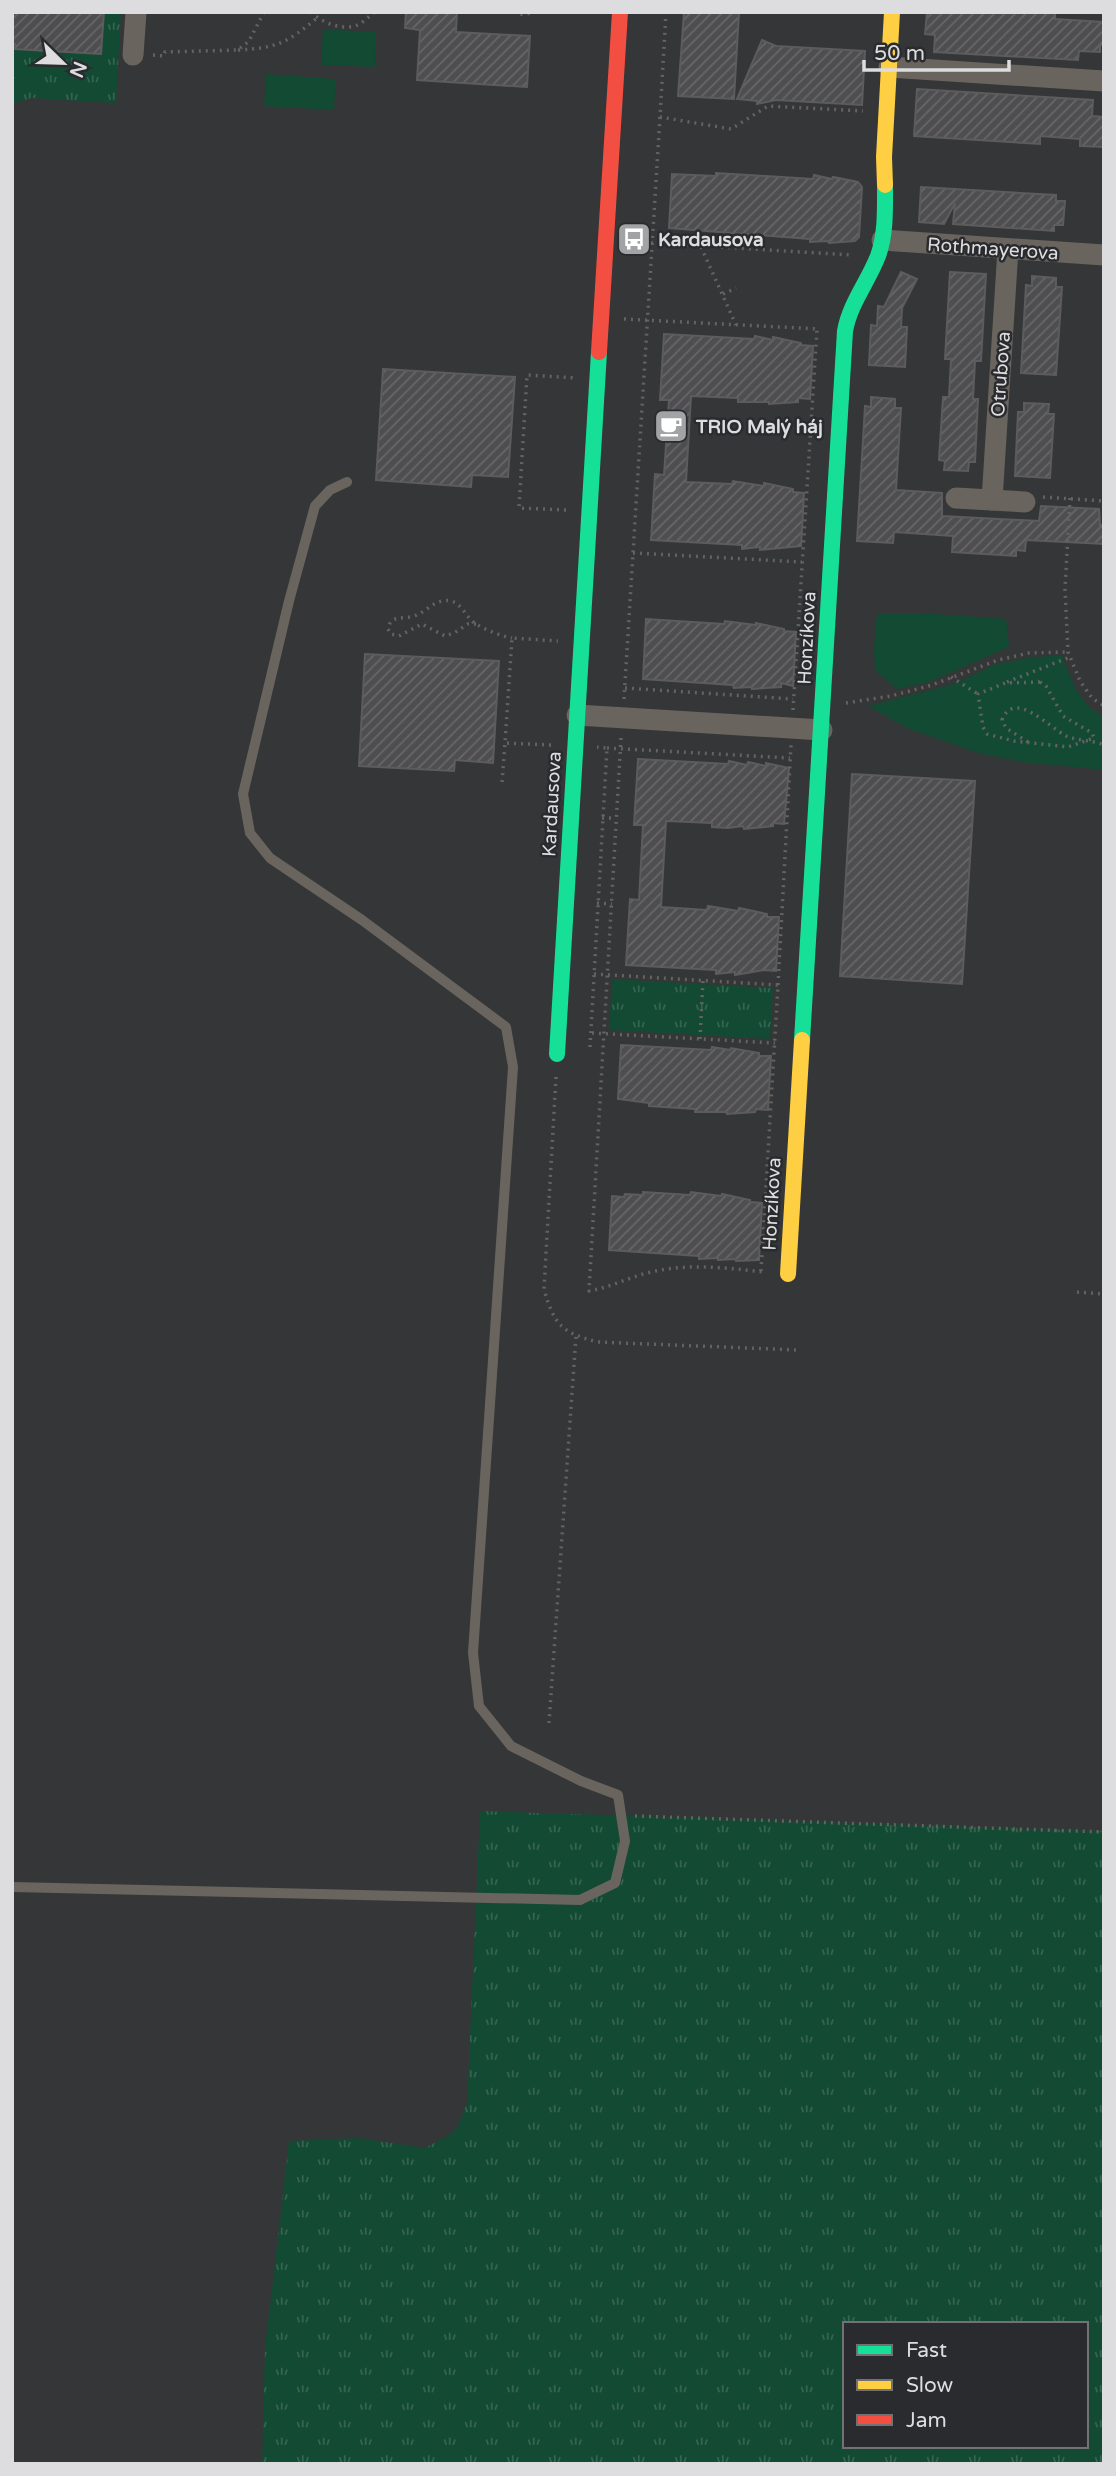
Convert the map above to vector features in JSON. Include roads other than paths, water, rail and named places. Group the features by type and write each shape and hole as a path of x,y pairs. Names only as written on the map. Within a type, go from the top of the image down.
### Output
{"street":[{"path":"133,55 136,12"},
{"name":"Kardausova","path":"557,1054 621,12"},
{"name":"Honzíkova","path":"788,1274 845,331 846,319 880,249 892,12"},
{"path":"889,67 1104,81"},
{"name":"Rothmayerova","path":"880,249 1008,249 1104,255"},
{"name":"Otrubova","path":"992,500 1008,249"},
{"path":"956,498 1025,502"},
{"path":"578,715 822,730"}],"lane":[{"path":"12,1887 580,1900 615,1883 625,1841 618,1795 581,1781 511,1746 479,1706 473,1653 513,1067 506,1027 362,920 270,858 250,833 243,794 289,601 315,506 330,490 347,482"}],"place":[{"name":"Kardausova","path":"634,239"},
{"name":"TRIO Malý háj","path":"671,426"}]}
